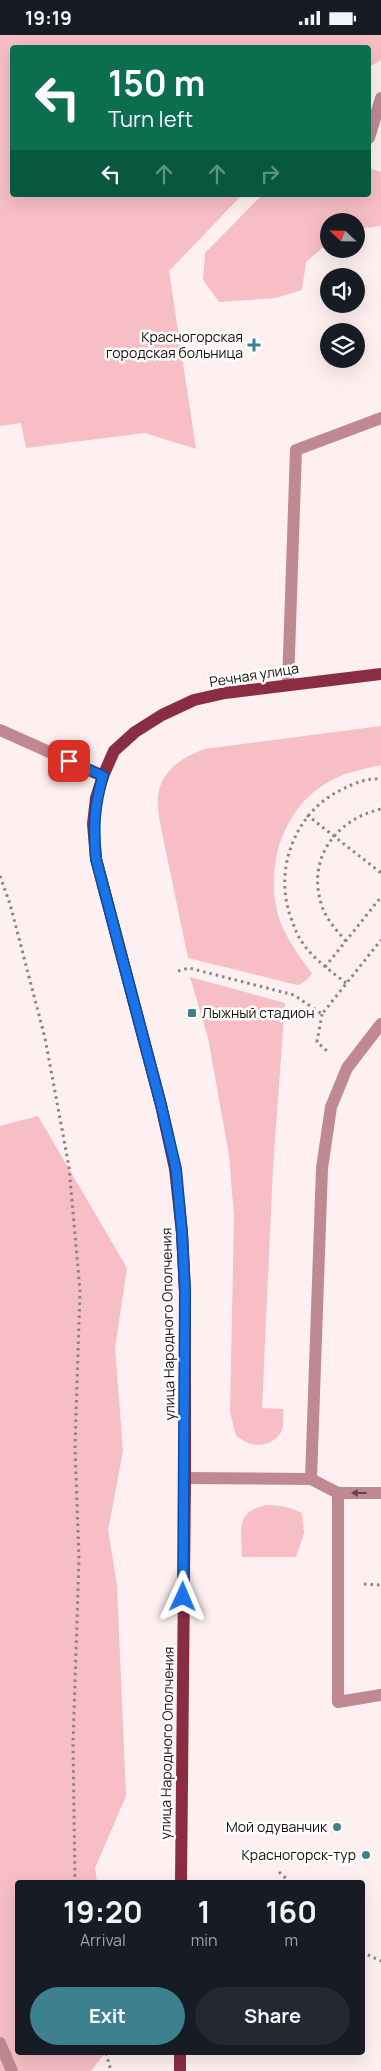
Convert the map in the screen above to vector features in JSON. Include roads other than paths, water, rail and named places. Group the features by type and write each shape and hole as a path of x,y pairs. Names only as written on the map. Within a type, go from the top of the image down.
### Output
{"main road":[{"name":"Речная улица","path":"103,776 114,751 135,731 162,715 194,700 224,693 288,684 381,674"},
{"name":"улица Народного Ополчения","path":"103,776 96,799 93,824 96,859 176,1169 182,1233 185,1291 185,1478 180,1880"},
{"path":"180,2055 180,2071"}],"lane":[{"path":"371,131 381,98"},
{"path":"288,684 296,450 381,418"},
{"path":"0,730 103,776"},
{"path":"311,1479 322,1169 331,1107 347,1067 381,1024"},
{"path":"185,1478 311,1479 338,1493 381,1493"},
{"path":"338,1493 338,1702 381,1695"},
{"path":"0,2043 12,2071"}],"place":[{"name":"Красногорская городская больница","path":"254,345"},
{"name":"Лыжный стадион","path":"192,1013"},
{"name":"Мой одуванчик","path":"337,1827"},
{"name":"Красногорск-тур","path":"366,1855"}]}
